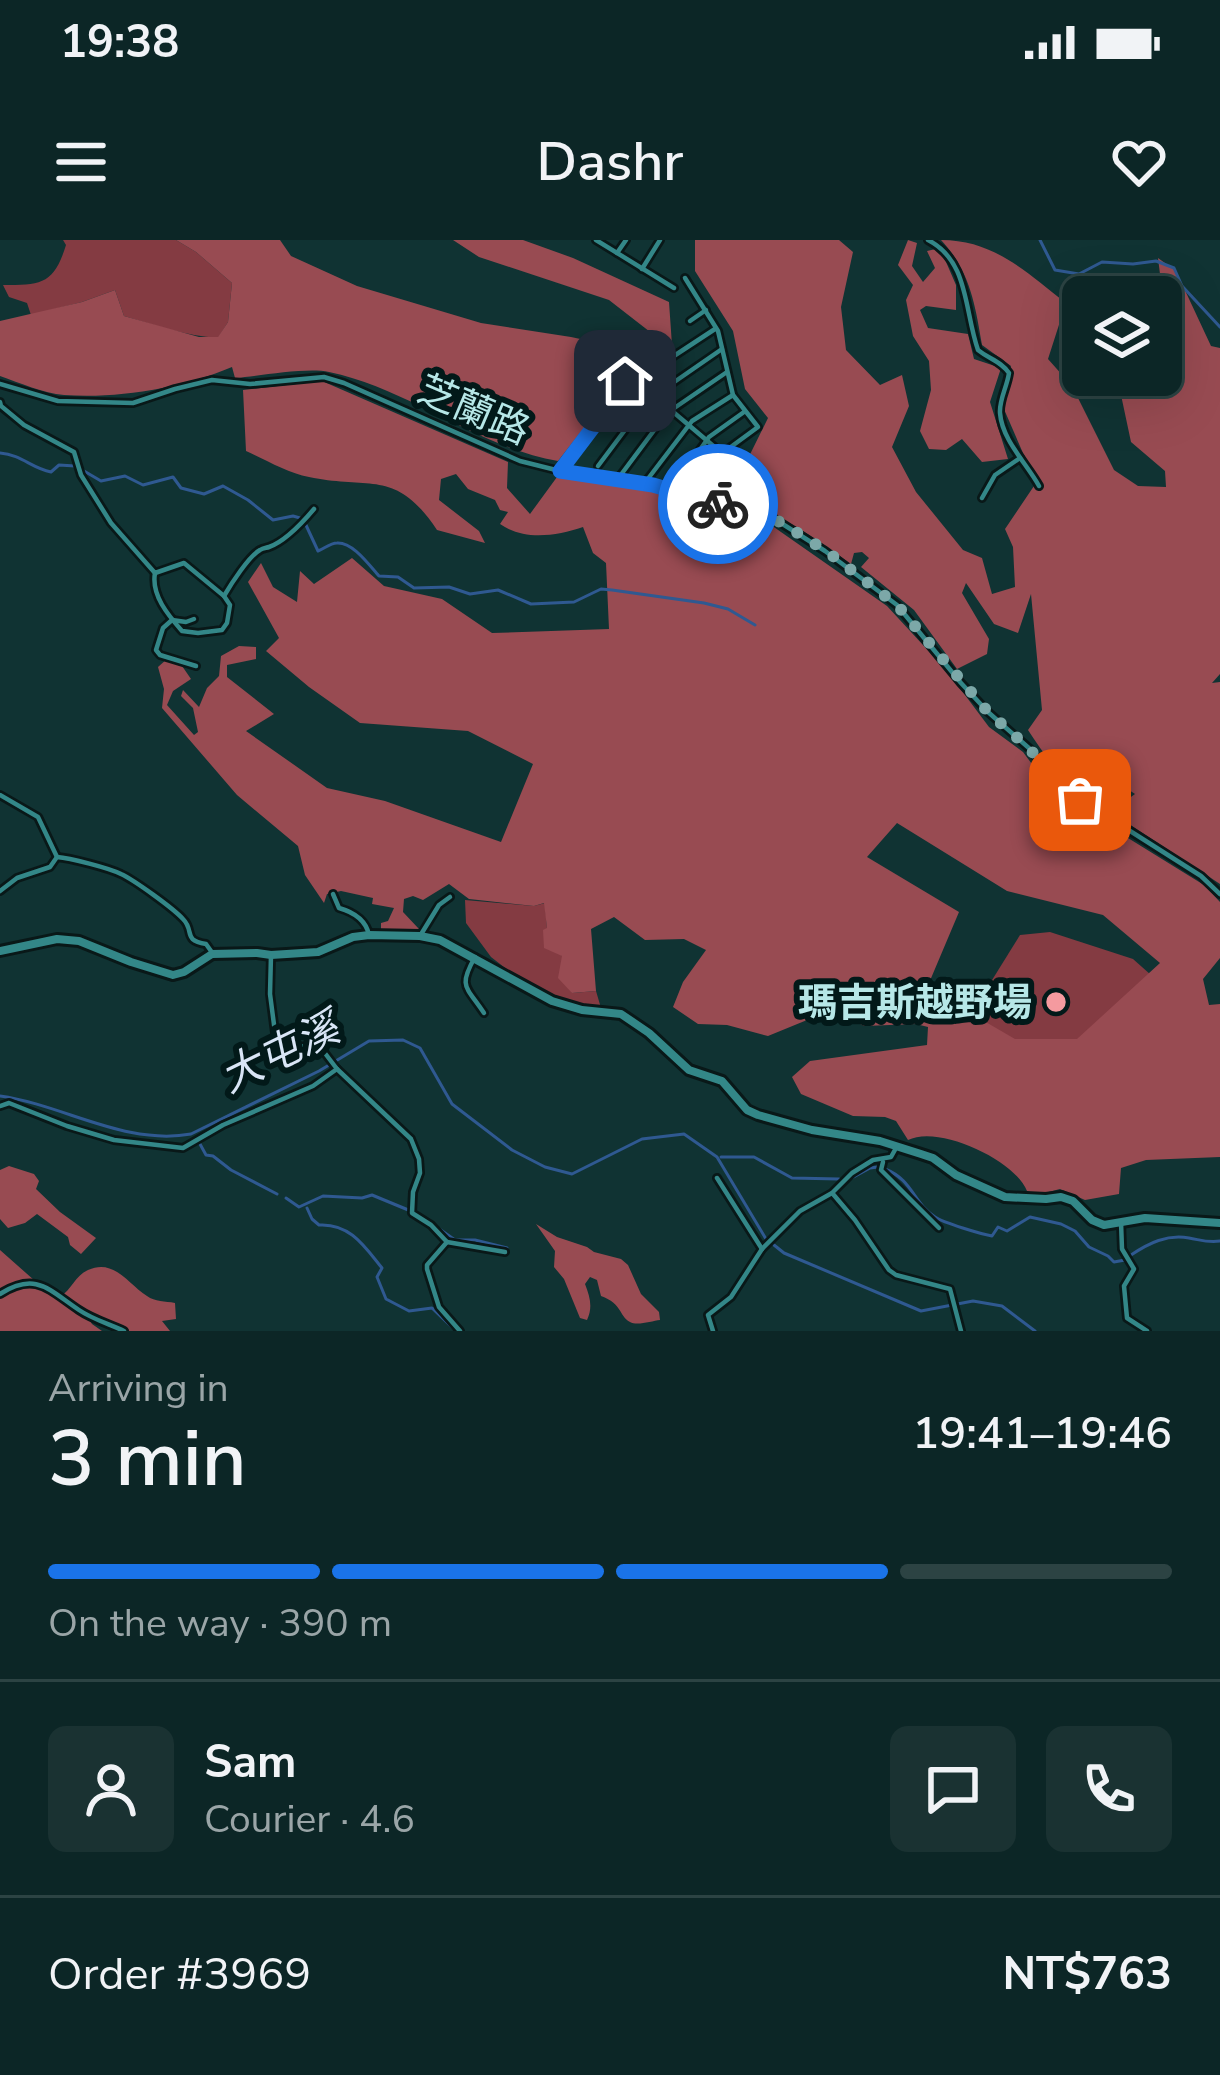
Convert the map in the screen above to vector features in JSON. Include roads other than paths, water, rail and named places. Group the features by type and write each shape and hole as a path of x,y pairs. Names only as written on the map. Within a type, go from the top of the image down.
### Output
{"street":[{"path":"596,240 674,289"},
{"path":"617,254 626,240"},
{"path":"643,269 660,240"},
{"path":"928,240 942,248 959,269 978,350 1010,373 1001,420 1039,486"},
{"path":"685,278 716,328 733,395 758,427 724,455 700,488"},
{"path":"690,321 706,310"},
{"path":"560,471 625,381 651,371 716,328"},
{"path":"598,466 653,395 722,350"},
{"path":"620,476 670,410 727,372"},
{"path":"636,375 653,395"},
{"path":"636,375 631,382 635,386 653,395 724,455"},
{"name":"芝蘭路","path":"0,384 58,401 133,403 212,380 250,384 324,377 520,461 653,485 726,509 761,512 825,550 897,605 961,683 1067,791 1201,876 1220,894"},
{"path":"622,389 643,385 644,380"},
{"path":"647,480 688,425 733,395"},
{"path":"0,401 24,425 74,452 81,475 111,523 154,573 156,596 172,620 188,633 222,631 230,605 224,596 184,563 154,573"},
{"path":"675,485 706,440 746,411"},
{"path":"982,498 995,475 1020,458"},
{"path":"224,596 254,554 273,546 314,508"},
{"path":"172,620 194,619"},
{"path":"172,620 163,628 158,653 196,666"},
{"path":"0,795 38,817 57,857"},
{"path":"0,891 17,878 50,867 57,857"},
{"path":"57,857 120,873 184,919 189,935 206,944 212,954"},
{"path":"333,894 339,908 355,913 369,935"},
{"path":"420,936 439,905 450,897"},
{"path":"0,951 57,939 79,940 173,975 212,954 318,952 369,935 440,940 552,1001 621,1014 689,1070 722,1081 747,1110 933,1158 956,1175 1005,1197 1061,1197 1104,1225 1145,1218 1220,1223"},
{"path":"271,956 270,994 277,1040 284,1045 321,1048 411,1139 420,1173 412,1210 447,1242 505,1252"},
{"path":"476,958 464,983 484,1012"},
{"path":"0,1106 9,1102 114,1141 183,1148 313,1086 336,1067"},
{"path":"713,1331 708,1315 731,1297 762,1249 800,1211 873,1160 891,1157 896,1148"},
{"path":"884,1160 879,1173 939,1228"},
{"path":"717,1178 762,1249"},
{"path":"832,1193 896,1275 953,1292 961,1331"},
{"path":"1121,1221 1122,1249 1134,1269 1124,1286 1127,1318 1147,1331"},
{"path":"447,1242 427,1269 439,1306 460,1331"},
{"path":"0,1294 24,1282 40,1283 84,1314 124,1331"}],"waterway":[{"path":"1040,240 1055,270 1079,274 1102,262 1156,261 1174,268 1182,286 1220,327"},
{"path":"0,453 51,472 59,465 75,466"},
{"path":"84,471 101,481 125,476 143,485 173,477 181,488 204,494 223,486 273,520 300,518"},
{"path":"305,523 318,551 332,544 349,546 379,576 398,577 414,588 449,587 470,594 498,590 531,604 574,602 601,589 612,590 704,603 728,609 755,625"},
{"name":"大屯溪","path":"0,1096 118,1130 191,1134 369,1041 403,1040 420,1048 452,1104 512,1150 545,1167 572,1174 642,1139 684,1134 717,1157 766,1239"},
{"path":"200,1144 206,1155 277,1194"},
{"path":"721,1157 754,1157 792,1178 839,1179"},
{"path":"848,1180 878,1167"},
{"path":"885,1169 902,1179 928,1211 946,1222 992,1236 998,1227 1007,1231 1030,1217 1061,1224 1114,1262 1125,1260"},
{"path":"286,1198 299,1207 323,1196 372,1195 418,1214 455,1240 507,1248"},
{"path":"307,1208 319,1225 348,1232 369,1252 382,1268 377,1277 386,1299 409,1311 432,1308 456,1331"},
{"path":"1131,1255 1173,1237 1220,1241"},
{"name":"大屯溪","path":"774,1245 921,1311 973,1301 1002,1306 1035,1331"}],"place":[{"name":"瑪吉斯越野場","path":"1056,1002"}]}
